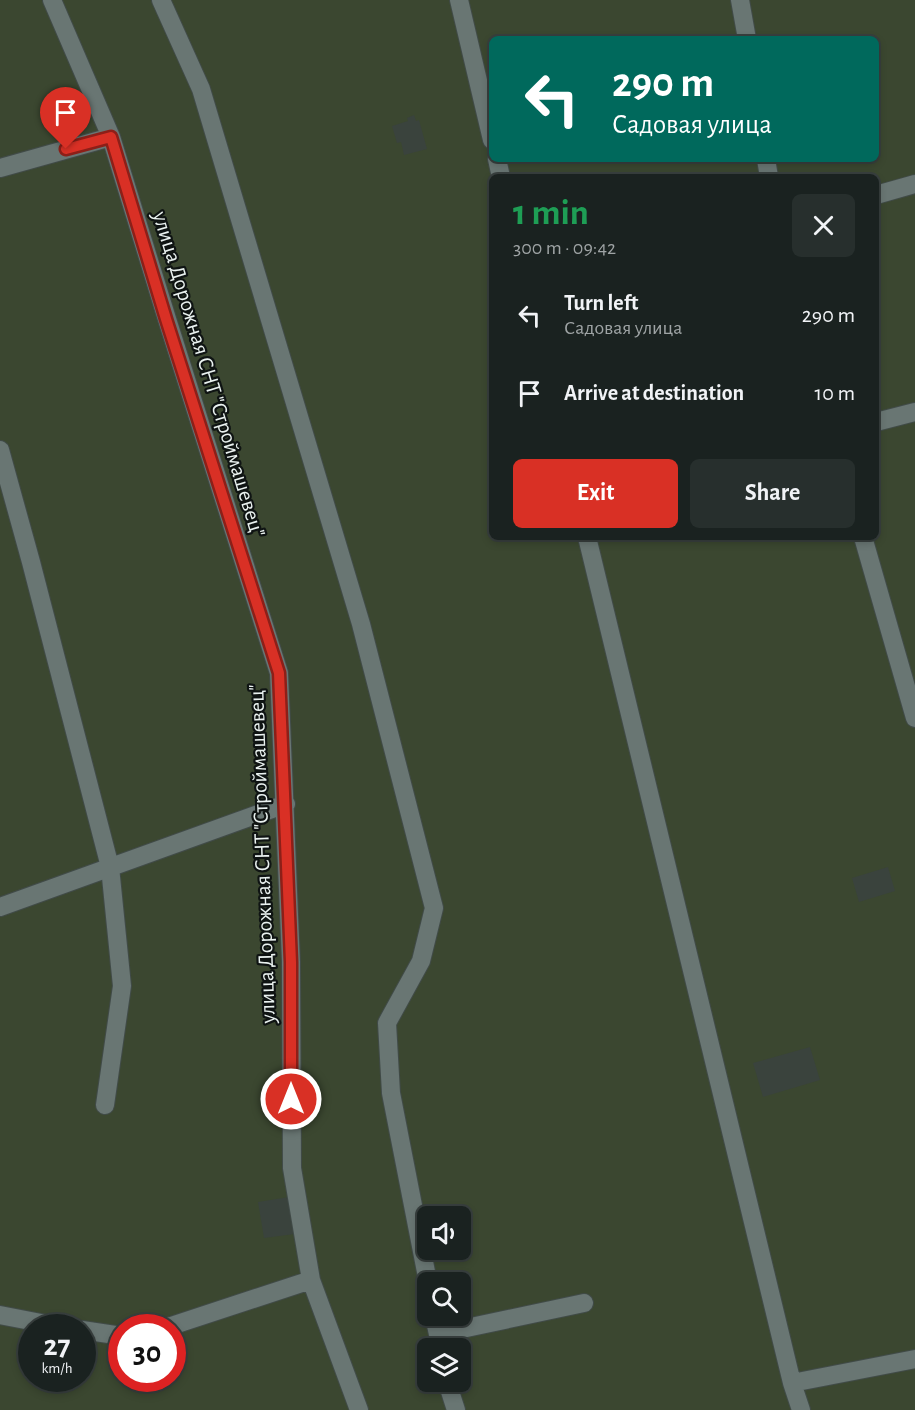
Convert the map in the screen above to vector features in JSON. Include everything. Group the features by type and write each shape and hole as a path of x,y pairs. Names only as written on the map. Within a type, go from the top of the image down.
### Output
{"street":[{"name":"улица Дорожная СНТ \"Строймашевец\"","path":"52,0 111,137 166,319 279,673 291,962 292,1168 311,1280 359,1410"},
{"path":"160,0 201,89 208,112 361,624 434,908 421,961 387,1023 391,1093 426,1272"},
{"path":"459,0 489,127"},
{"path":"740,0 746,36"},
{"path":"0,168 111,137"},
{"path":"879,194 915,184"},
{"path":"879,421 915,412"},
{"path":"0,450 32,562 110,867 122,986 105,1105"},
{"path":"588,540 792,1383 801,1410"},
{"path":"864,540 906,658 915,718"},
{"path":"0,907 286,804"},
{"path":"186,1321 311,1280"},
{"path":"438,1332 584,1303"},
{"path":"0,1315 18,1318"},
{"path":"792,1383 915,1359"},
{"path":"450,1392 456,1410"}],"green space":[{"path":"0,0 915,0 915,1410 0,1410"}],"building":[{"path":"414,115 416,121 419,120 427,149 404,155 401,142 397,143 392,126 408,121 407,118"},
{"path":"888,867 895,891 859,902 852,878"},
{"path":"810,1047 820,1080 763,1097 753,1063"},
{"path":"289,1197 295,1234 264,1238 258,1202"}],"route":[{"path":"66,149 111,137 166,319 279,673 291,962 291,1099"}]}
